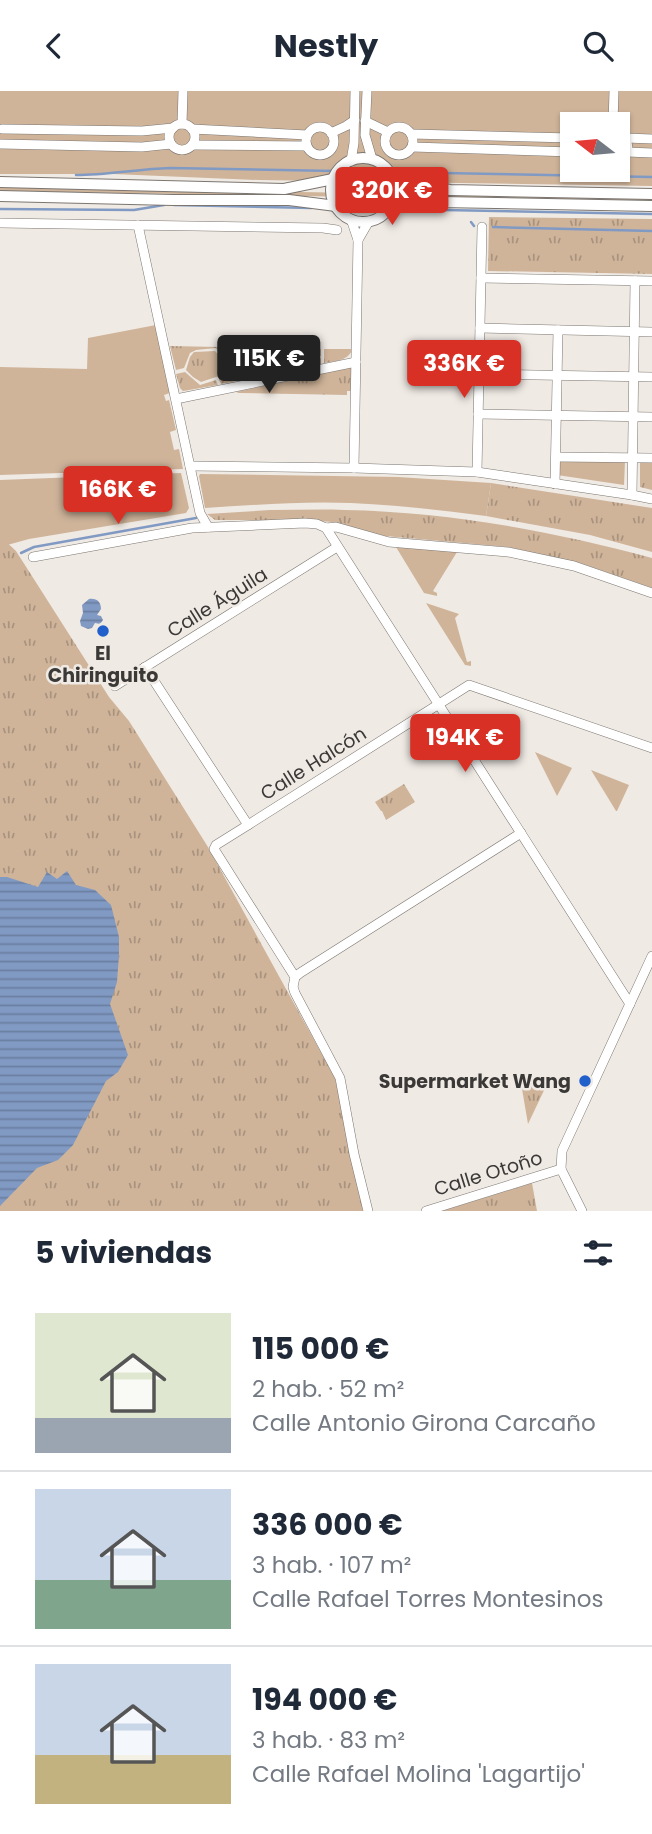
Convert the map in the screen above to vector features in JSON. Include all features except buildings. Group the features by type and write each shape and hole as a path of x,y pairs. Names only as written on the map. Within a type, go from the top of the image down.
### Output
{"main road":[{"path":"372,159 386,167 395,186 394,196 384,214 375,220 351,219 345,216 332,200 333,179 338,169 351,160 372,159"},
{"path":"0,182 284,189 333,179"},
{"path":"393,180 450,190 652,194"},
{"path":"0,196 289,200 336,206"},
{"path":"391,204 441,202 652,206"}],"street":[{"path":"173,128 169,138 176,149 184,150 192,145 195,140 194,133 187,126 183,91"},
{"path":"351,160 355,143 355,91"},
{"path":"367,91 365,135 372,159"},
{"path":"613,112 614,91"},
{"path":"331,133 355,120"},
{"path":"366,121 388,132"},
{"path":"0,135 142,131 187,126 307,135"},
{"path":"326,128 331,133 334,144 329,152 321,155 312,153 307,146 307,135 312,129 326,128"},
{"path":"405,128 411,134 414,142 406,154 396,155 386,146 386,136 391,129 405,128"},
{"path":"411,134 560,138"},
{"path":"0,135 142,147 171,144"},
{"path":"630,136 652,139"},
{"path":"192,145 307,146"},
{"path":"412,147 560,152"},
{"path":"630,152 652,153"},
{"path":"351,219 358,240 354,468"},
{"path":"358,240 369,221"},
{"path":"0,223 337,230"},
{"path":"138,225 200,513 208,527"},
{"path":"477,473 482,227"},
{"path":"481,278 652,281"},
{"path":"632,495 635,281"},
{"path":"480,328 652,332"},
{"path":"555,484 558,330"},
{"path":"176,399 356,362"},
{"path":"479,374 652,377"},
{"path":"478,414 652,417"},
{"path":"556,457 652,459"},
{"path":"190,466 477,473 652,499"},
{"path":"33,557 192,528 305,523 326,528 336,527 389,542 508,552 574,566 652,593"},
{"path":"326,528 630,1004"},
{"name":"Calle Águila","path":"115,686 337,547"},
{"path":"145,667 248,825"},
{"name":"Calle Halcón","path":"295,977 214,849 216,845 469,685 652,748"},
{"path":"368,1211 340,1078 295,993 295,977 520,833"},
{"path":"582,1211 561,1169 562,1151 652,956"},
{"name":"Calle Otoño","path":"426,1211 561,1169"}],"green space":[{"path":"0,91 652,91 652,186 259,180 113,174 0,174"},
{"path":"0,187 652,198 652,202 0,191"},
{"path":"489,217 652,219 652,274 488,271"},
{"path":"156,325 170,393 164,395 166,401 169,400 176,430 170,432 174,450 179,449 183,469 0,475 0,367 87,369 88,338"},
{"path":"170,346 321,349 321,356 226,364 226,359 216,348 190,353 184,368 176,370"},
{"path":"324,349 352,350 344,358 324,363"},
{"path":"215,351 224,361 222,375 201,382 186,370 194,352"},
{"path":"321,358 321,364 221,384 219,379 224,375 226,367"},
{"path":"351,367 353,391 347,391 347,395 236,392"},
{"path":"185,372 200,385 216,380 218,385 183,391 176,374"},
{"path":"558,460 625,461 624,485 557,475"},
{"path":"640,461 652,461 652,490 640,487"},
{"path":"181,473 189,508 186,513 29,539 0,547 0,480"},
{"path":"200,474 398,477 491,483 486,516 351,503 205,508"},
{"path":"491,483 652,508 652,552 590,535 486,516"},
{"path":"336,510 423,515 538,531 652,558 652,588 580,563 508,547 385,536 332,522 215,520 207,514"},
{"path":"0,536 16,551 109,697 129,721 208,847 335,1078 363,1211 0,1211"},
{"path":"396,547 457,552 433,591 437,596 424,593"},
{"path":"426,603 459,614 455,618 467,662 471,661 471,666 465,665"},
{"path":"535,752 572,768 557,796"},
{"path":"591,770 629,785 617,811 616,811"},
{"path":"404,784 415,802 386,820 375,802"},
{"path":"547,1079 548,1082 528,1124 521,1083"},
{"path":"532,1183 537,1211 442,1211"}],"water":[{"path":"89,599 99,602 101,609 97,615 103,620 88,629 81,626 80,621 82,605"},
{"path":"67,871 76,885 95,890 111,905 119,937 119,955 117,982 110,1004 128,1055 118,1072 106,1081 73,1145 58,1160 37,1168 0,1206 0,877 38,887 47,872 57,879"}],"waterway":[{"path":"76,175 170,168 652,177"},
{"path":"0,209 134,210 164,205"},
{"path":"174,205 311,208"},
{"path":"339,208 652,214"},
{"path":"471,222 474,226"},
{"path":"493,227 652,231"},
{"path":"21,553 34,547 196,518"}],"place":[{"name":"El Chiringuito","path":"103,631"},
{"name":"Supermarket Wang","path":"585,1081"}]}
